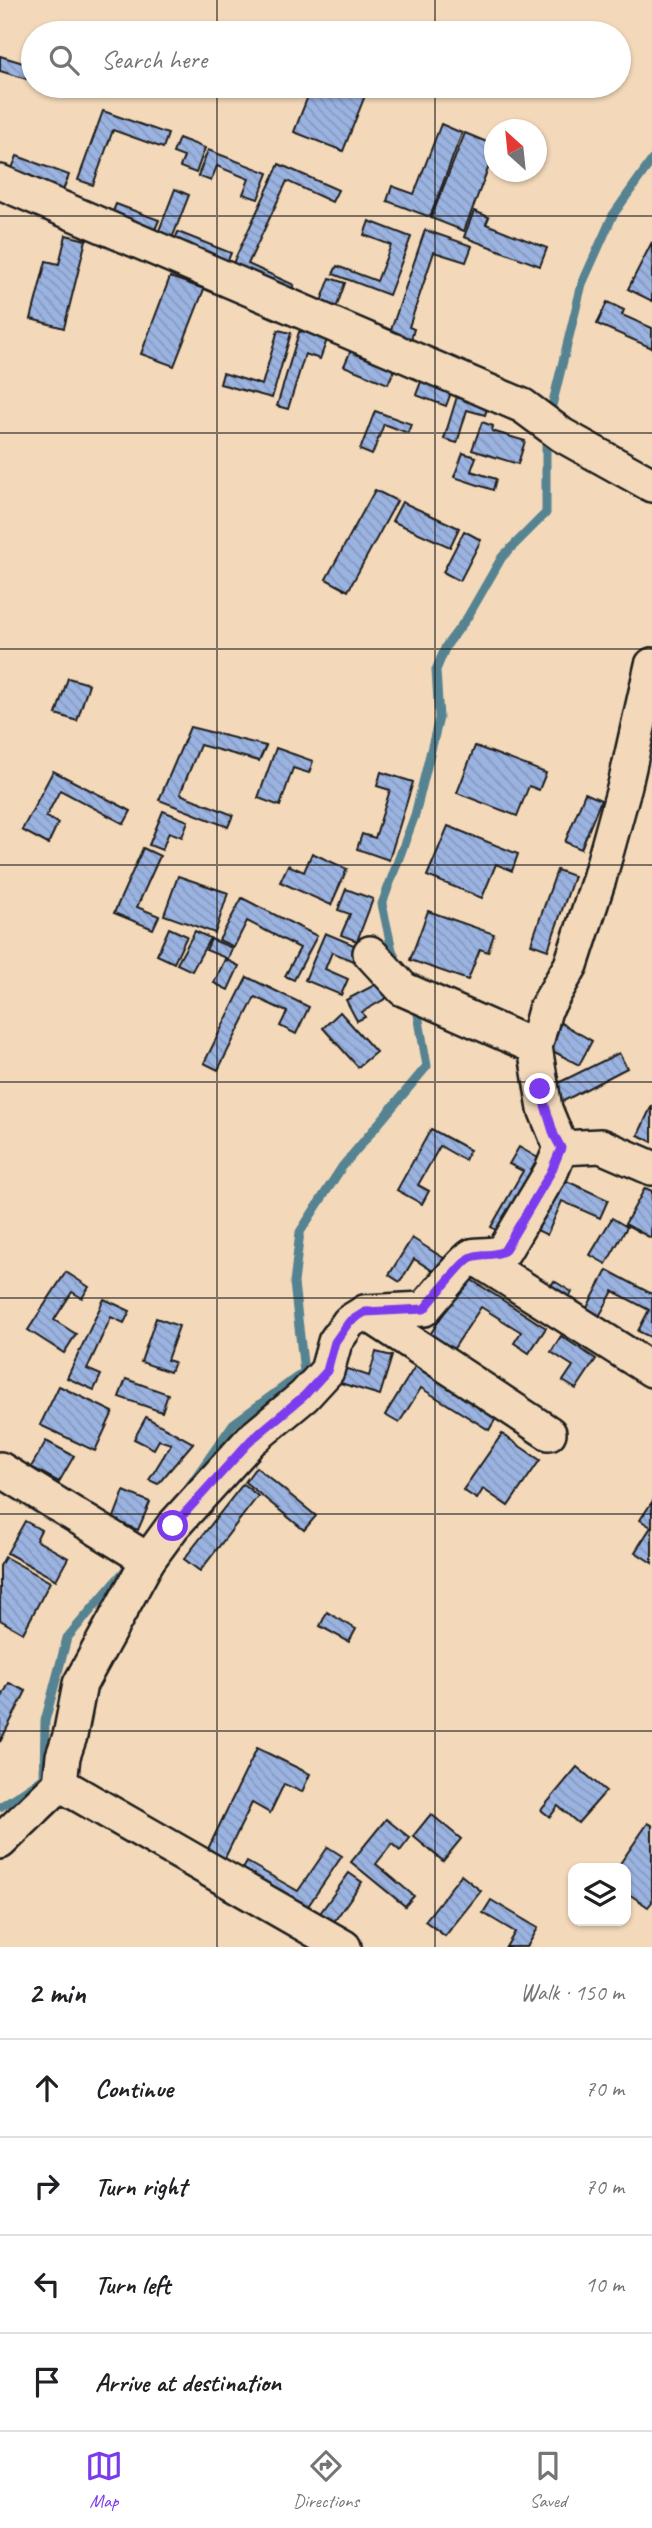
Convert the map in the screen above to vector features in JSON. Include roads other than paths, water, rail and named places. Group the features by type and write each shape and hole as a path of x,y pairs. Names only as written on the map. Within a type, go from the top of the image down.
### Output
{"street":[{"path":"0,182 523,405 562,435 652,485"},
{"path":"0,1842 60,1784 63,1756 70,1736 80,1684 148,1560 173,1526 251,1440 304,1396 327,1371 335,1342 349,1322 365,1312 424,1309 452,1279 461,1264 472,1256 491,1257 504,1251 551,1172 561,1148 545,1109 535,1047 545,1010 572,965 599,879 625,785 652,665"},
{"path":"370,953 414,994 535,1047"},
{"path":"561,1148 601,1146 652,1168"},
{"path":"472,1256 652,1370"},
{"path":"365,1312 549,1433"},
{"path":"0,1469 148,1560"},
{"path":"60,1784 344,1947"}],"waterway":[{"path":"549,418 582,284 613,215 652,160"},
{"path":"398,965 382,904 415,815 439,718 436,670 446,646 467,618 502,557 546,513 546,432"},
{"path":"190,1485 233,1424 304,1372 294,1283 300,1232 342,1167 427,1066 416,1003"},
{"path":"0,1807 44,1778 45,1721 67,1638 127,1568"}]}
